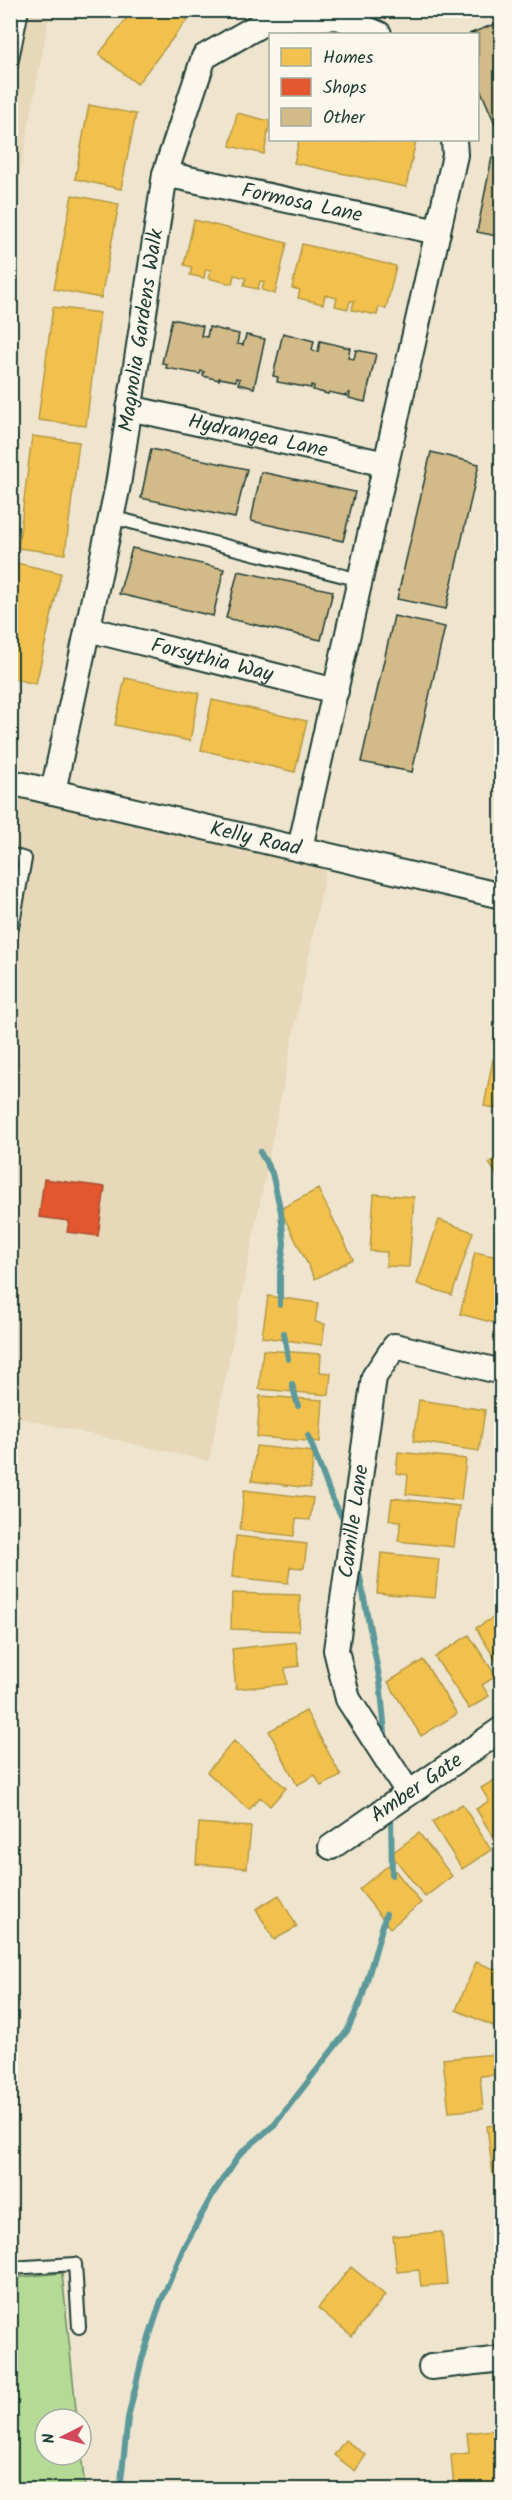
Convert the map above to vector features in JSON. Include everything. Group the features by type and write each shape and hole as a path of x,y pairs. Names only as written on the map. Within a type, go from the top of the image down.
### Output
{"street":[{"name":"Magnolia Gardens Walk","path":"53,792 111,517 165,174 204,57 267,21 338,17 377,33"},
{"path":"300,848 455,155 454,141"},
{"name":"Formosa Lane","path":"165,174 438,232"},
{"name":"Hydrangea Lane","path":"129,408 386,464"},
{"name":"Forsythia Way","path":"88,629 336,691"},
{"name":"Kelly Road","path":"10,783 501,896"},
{"name":"Camille Lane","path":"408,1792 348,1699 336,1650 374,1377 395,1346 501,1372"},
{"name":"Amber Gate","path":"331,1847 501,1729"},
{"path":"431,2367 501,2359"}],"lane":[{"path":"10,69 22,10"},
{"path":"111,517 360,580"},
{"path":"10,854 25,860 10,938"},
{"path":"10,2268 75,2264 79,2326"}],"shaded area":[{"path":"11,11 50,11 11,224"},
{"path":"11,775 330,849 209,1461 11,1416"}],"green space":[{"path":"62,2273 76,2407 33,2407 33,2467 83,2467 85,2489 11,2489 11,2278"}],"building: Homes":[{"path":"133,10 195,10 137,84 99,54"},
{"path":"89,105 136,114 121,189 75,179"},
{"path":"237,113 269,121 264,154 230,146"},
{"path":"299,141 416,141 406,187 294,163"},
{"path":"72,195 119,204 101,298 54,289"},
{"path":"194,220 287,243 275,294 262,290 264,282 260,281 258,289 244,286 246,278 234,275 232,284 208,278 211,270 206,269 204,278 190,275 192,267 184,265"},
{"path":"302,244 396,266 386,309 379,307 377,315 352,310 354,301 350,301 348,309 335,306 337,298 325,295 323,304 298,298 300,290 292,288"},
{"path":"53,307 100,313 86,426 38,420"},
{"path":"32,436 79,442 65,554 18,548"},
{"path":"12,562 61,573 36,684 10,678 10,570"},
{"path":"125,678 199,693 190,741 115,725"},
{"path":"212,700 307,721 295,772 201,750"},
{"path":"493,1059 502,1061 502,1110 484,1106"},
{"path":"502,1155 502,1183 489,1163"},
{"path":"318,1189 353,1259 315,1279 280,1209"},
{"path":"374,1194 414,1197 409,1267 386,1266 387,1252 370,1251"},
{"path":"439,1220 473,1232 452,1295 417,1284"},
{"path":"475,1252 502,1258 502,1299 495,1323 460,1314"},
{"path":"268,1296 318,1303 315,1322 325,1324 322,1345 262,1337"},
{"path":"263,1350 321,1354 320,1372 331,1373 329,1395 259,1389"},
{"path":"260,1396 323,1400 320,1442 257,1437"},
{"path":"419,1400 485,1410 479,1451 413,1441"},
{"path":"256,1446 314,1452 310,1488 252,1481"},
{"path":"398,1452 466,1459 461,1500 406,1494 408,1475 396,1473"},
{"path":"244,1490 313,1498 310,1520 296,1519 294,1536 240,1530"},
{"path":"392,1498 459,1506 454,1547 398,1541 401,1521 389,1520"},
{"path":"236,1536 307,1544 304,1568 290,1567 288,1583 232,1577"},
{"path":"381,1553 439,1559 435,1598 377,1593"},
{"path":"232,1593 300,1595 299,1631 231,1629"},
{"path":"502,1612 502,1670 476,1628"},
{"path":"469,1635 496,1676 482,1685 489,1696 469,1709 435,1657"},
{"path":"296,1642 299,1666 285,1668 287,1684 236,1689 232,1649"},
{"path":"423,1660 457,1714 421,1736 388,1682"},
{"path":"306,1711 341,1776 321,1786 315,1775 297,1785 269,1731"},
{"path":"234,1741 286,1788 270,1806 260,1797 249,1810 207,1772"},
{"path":"501,1776 502,1851 476,1809 489,1801 481,1788"},
{"path":"462,1804 491,1850 462,1869 432,1822"},
{"path":"199,1823 251,1827 247,1868 196,1864"},
{"path":"419,1833 452,1876 425,1897 391,1854"},
{"path":"390,1864 421,1903 390,1928 359,1889"},
{"path":"279,1895 297,1927 274,1940 256,1909"},
{"path":"476,1962 502,1972 502,1990 497,2002 502,2004 502,2021 498,2028 456,2010"},
{"path":"495,2054 497,2075 480,2076 483,2109 449,2112 443,2059"},
{"path":"502,2124 502,2175 493,2176 487,2126"},
{"path":"502,2194 502,2249 501,2249 496,2195"},
{"path":"442,2232 447,2284 421,2286 419,2270 397,2272 393,2236"},
{"path":"351,2267 385,2295 352,2336 318,2308"},
{"path":"493,2430 499,2487 454,2490 451,2455 469,2453 467,2433"},
{"path":"345,2440 366,2455 355,2471 334,2455"}],"building: Shops":[{"path":"44,1179 105,1187 98,1236 67,1232 69,1221 39,1217"}],"building: Other":[{"path":"433,10 458,10 454,19"},
{"path":"502,21 502,140 479,86 479,33 472,33"},
{"path":"492,157 502,159 502,237 477,232"},
{"path":"172,319 203,326 201,336 207,337 209,327 239,334 237,344 243,345 246,335 265,339 254,388 238,384 240,379 236,378 236,381 219,378 219,380 203,376 204,372 201,371 200,374 166,368 167,364 162,363"},
{"path":"283,333 314,341 312,350 318,352 320,341 350,348 348,358 354,359 356,350 376,354 365,402 349,398 350,393 347,396 329,392 328,394 313,390 314,386 311,385 311,388 277,382 278,377 273,376"},
{"path":"151,449 247,469 235,518 141,498"},
{"path":"431,452 479,464 446,609 397,599"},
{"path":"261,472 355,492 343,541 251,521"},
{"path":"132,548 224,569 213,616 119,594"},
{"path":"238,571 333,591 321,640 226,618"},
{"path":"394,616 445,627 412,772 361,762"}],"waterway":[{"path":"260,1152 272,1173 281,1212 284,1244 280,1273 280,1305"},
{"path":"284,1333 288,1359"},
{"path":"292,1384 298,1406"},
{"path":"308,1435 331,1496 346,1525"},
{"path":"358,1567 380,1681 386,1743"},
{"path":"391,1813 392,1875"},
{"path":"120,2490 128,2418 142,2359 161,2301 185,2245 214,2192 240,2154 275,2124 347,2031 362,1998 386,1914"}]}
